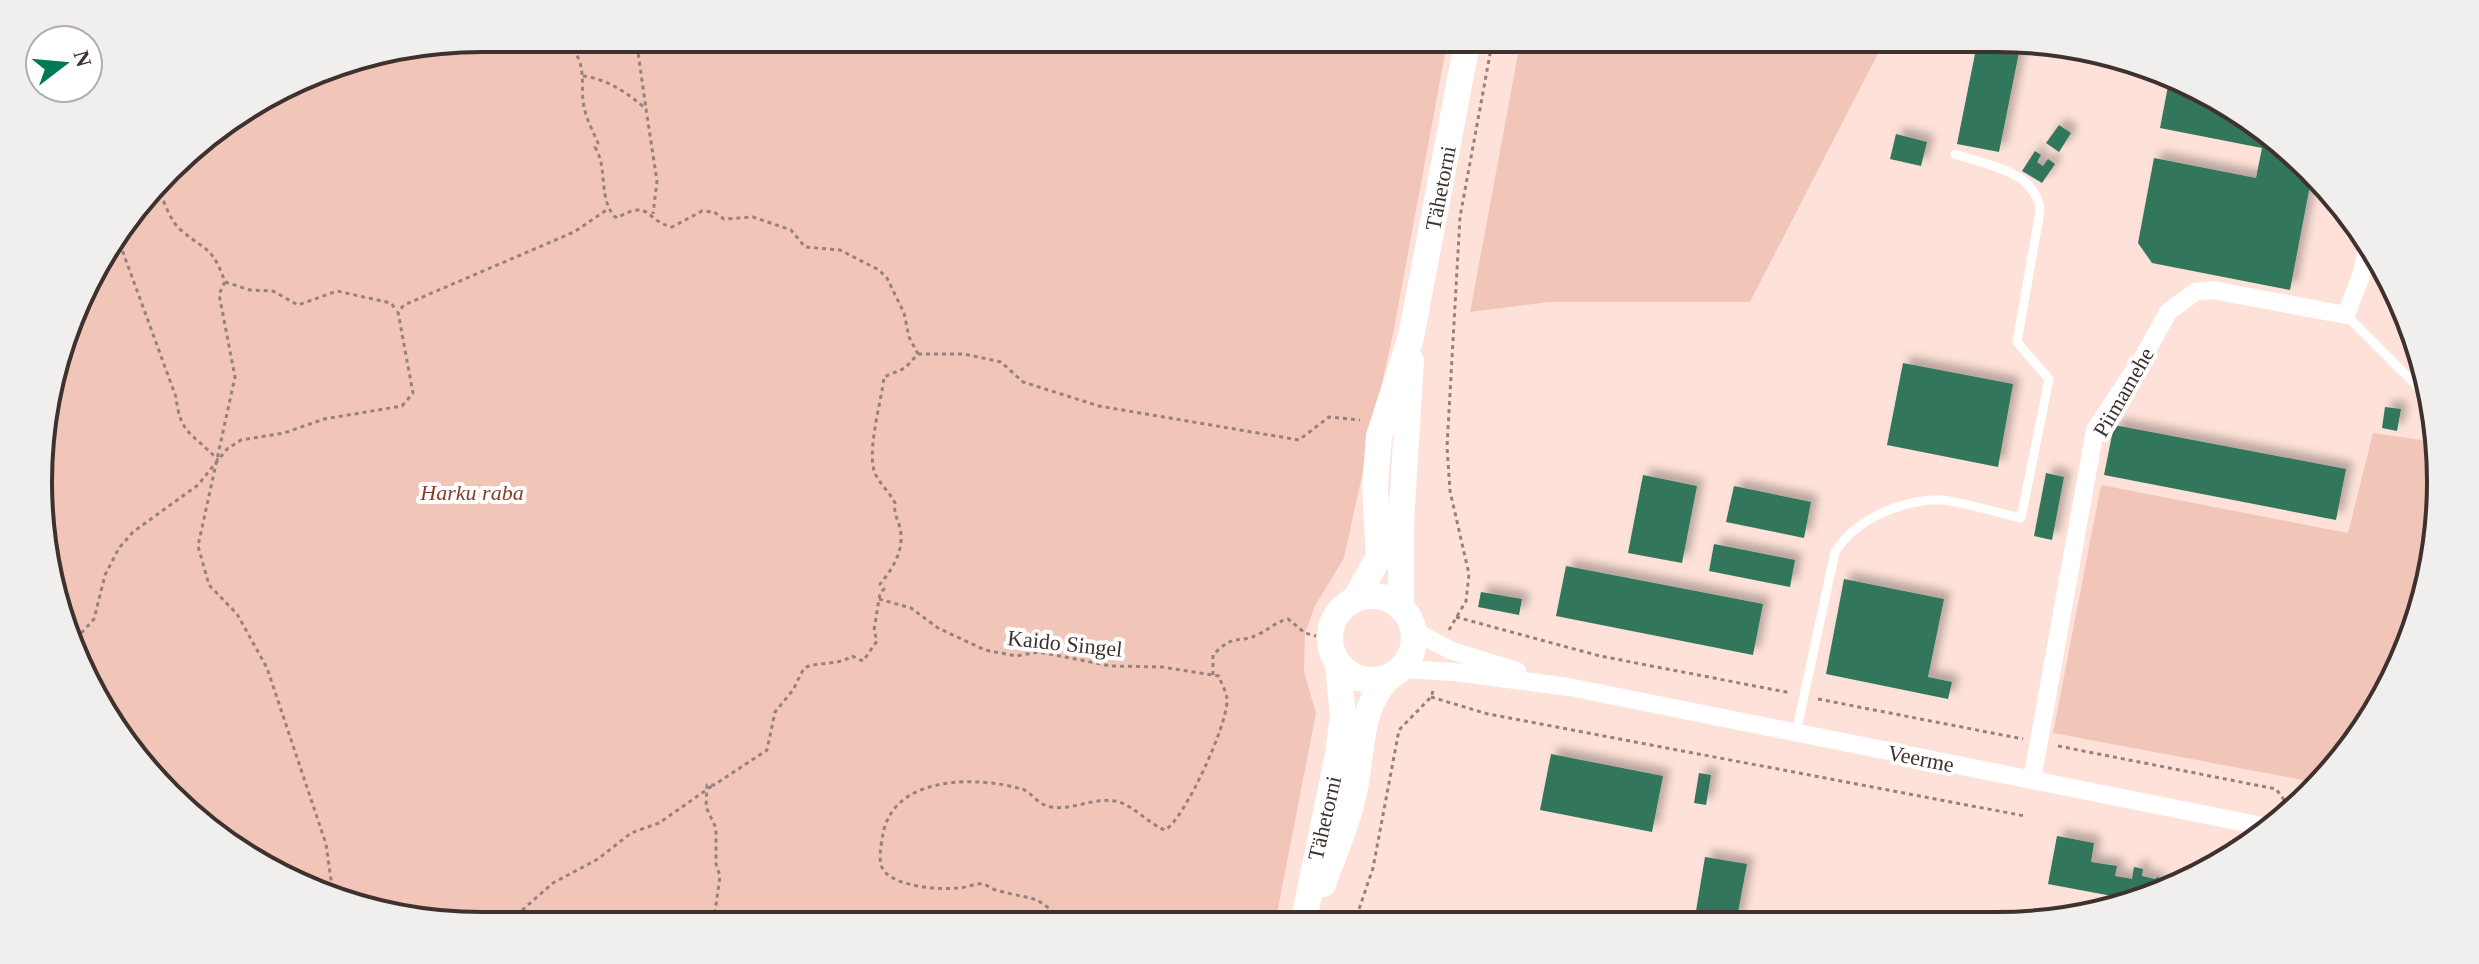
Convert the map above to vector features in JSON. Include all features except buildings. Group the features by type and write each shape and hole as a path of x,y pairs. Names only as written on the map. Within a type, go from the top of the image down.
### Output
{"street":[{"name":"Tähetorni","path":"1355,599 1379,557 1375,488 1379,436 1411,337 1465,52"},
{"path":"2346,315 2365,259"},
{"name":"Piimamehe","path":"2032,780 2095,430 2144,356 2168,312 2195,292 2213,290 2346,315"},
{"name":"Tähetorni","path":"1401,608 1401,523 1411,337"},
{"path":"1379,596 1401,608 1414,631 1411,655 1395,673 1361,679 1338,664 1330,647 1331,628 1340,611 1355,599 1379,596"},
{"name":"Veerme","path":"1414,631 1441,647 1569,687"},
{"name":"Tähetorni","path":"1306,912 1338,755 1343,715 1338,664"},
{"name":"Veerme","path":"1395,673 1437,670 1569,687 2256,825"},
{"name":"Tähetorni","path":"1309,912 1351,806 1370,699 1395,673"}],"lane":[{"path":"1796,733 1835,552 1846,535 1869,518 1931,500 2021,518 2049,379 2017,342 2040,211 2039,198 2025,180 1955,154"},
{"path":"2346,315 2416,384"}],"path":[{"path":"574,52 583,76 583,106 598,143 595,147 601,160 601,182 608,209 617,218 631,209 653,214 667,227 672,227 702,211 714,212 724,219 753,217 791,230 805,247 825,246 856,257 887,278 918,354"},
{"path":"638,52 657,181 653,214"},
{"path":"1441,647 1466,601 1469,574 1450,491 1447,418 1455,343 1460,217 1490,52"},
{"path":"583,76 605,82 646,109"},
{"path":"80,634 94,619 105,575 119,548 133,532 198,485 218,460 241,440 284,433 324,419 402,406 413,393 398,312 391,303 337,291 298,305 273,291 250,290 225,282 209,250 181,231 162,194"},
{"path":"398,312 404,305 441,286 574,232 608,209"},
{"path":"121,248 176,397 178,419 183,429 195,435 218,460"},
{"path":"225,282 219,294 235,377 198,546 209,585 237,614 267,668 326,844 332,884"},
{"path":"520,912 553,883 598,859 631,833 659,823 704,791 707,785 714,785 767,750 775,712 793,690 804,668 816,662 844,661 852,656 863,661 868,655 877,641 874,630 879,599 884,589 880,584 894,568 901,535 894,511 895,503 885,484 877,478 872,463 879,394 884,377 905,368 918,354 964,354 1001,362 1023,382 1099,406 1299,440 1329,417 1374,421"},
{"name":"Kaido Singel","path":"879,599 911,608 938,628 985,650 1016,656 1039,652 1111,666 1162,667 1213,675"},
{"path":"1456,617 1600,656 2276,789 2285,801"},
{"path":"1053,912 1038,897 996,891 981,884 956,889 910,883 887,874 880,863 883,832 889,817 909,794 952,782 976,782 1025,790 1046,806 1073,806 1100,800 1121,802 1165,830 1182,815 1203,767 1215,750 1228,699 1219,676 1213,675 1213,655 1227,640 1254,636 1273,623 1288,619 1305,633 1316,636"},
{"path":"1358,912 1373,868 1399,730 1431,697 1437,670"},
{"path":"1431,697 1488,714 2025,816"},
{"path":"704,791 706,807 716,828 716,864 720,876 715,912"}],"green space":[{"name":"Harku raba","path":"482,52 1445,52 1394,329 1344,558 1315,606 1305,633 1304,672 1316,713 1277,912 482,912 426,908 371,897 292,868 220,823 159,766 124,721 110,697 96,672 75,620 60,566 56,538 53,454 60,398 67,371 96,292 124,243 159,198 198,159 243,124 292,96 344,75 398,60"},
{"path":"1518,52 1879,52 1750,302 1549,302 1470,312"},
{"path":"2373,433 2425,440 2427,482 2423,538 2419,566 2404,620 2383,672 2355,721 2306,781 2053,733 2101,485 2348,533"}]}
